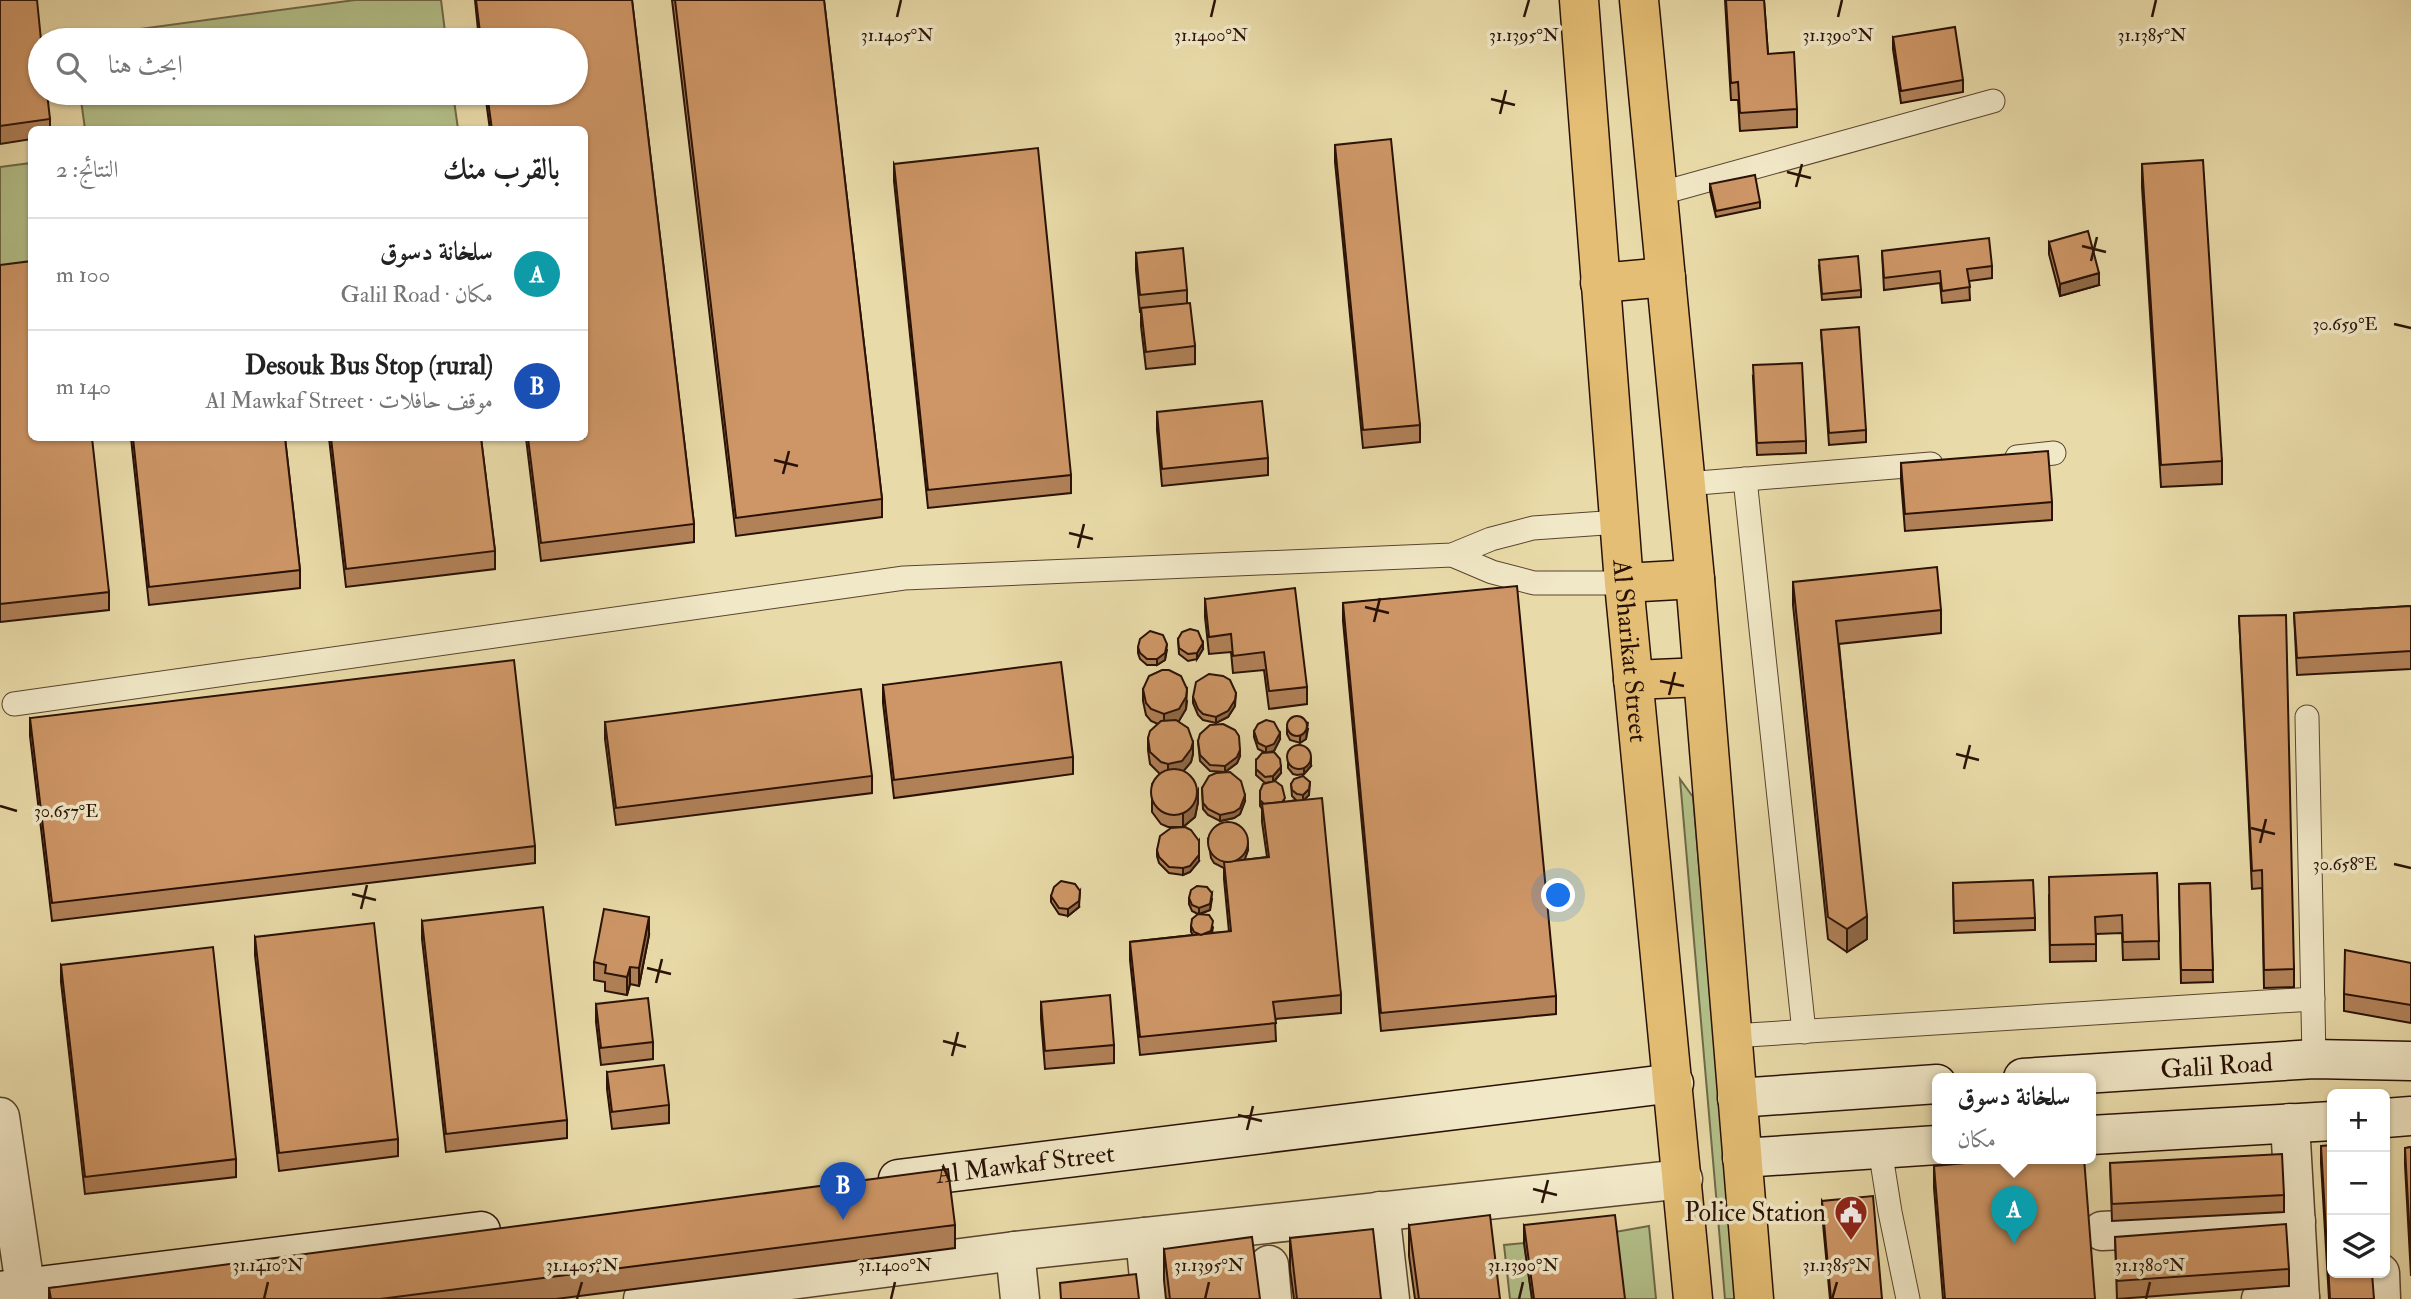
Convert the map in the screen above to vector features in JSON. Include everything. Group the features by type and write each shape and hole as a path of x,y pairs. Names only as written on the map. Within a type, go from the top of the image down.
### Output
{"main road":[{"name":"Al Sharikat Street","path":"1578,0 1624,583 1693,1299"},
{"path":"1639,0 1695,579 1754,1299"},
{"path":"1600,283 1666,277"},
{"path":"1624,583 1695,579"},
{"path":"1633,680 1703,677"}],"street":[{"name":"Galil Road","path":"2096,1073 2314,1059 2411,1061"},
{"name":"Al Mawkaf Street","path":"866,1183 1674,1083"},
{"path":"1737,1098 1932,1084"},
{"path":"2390,1118 2411,1116"},
{"path":"0,1117 18,1293 522,1226"},
{"path":"2096,1135 2327,1121"},
{"path":"2262,1299 2300,1298 2290,1123"},
{"path":"1742,1158 1932,1145"},
{"path":"643,1299 1015,1251 1683,1180"},
{"path":"1380,1212 1390,1299"},
{"path":"2102,1231 2296,1221"},
{"path":"1145,1237 1151,1299"},
{"path":"1015,1251 1020,1299"},
{"path":"2380,1278 2381,1299"}],"lane":[{"path":"1658,194 1993,101"},
{"path":"2001,458 2054,453"},
{"path":"1686,484 1947,462"},
{"path":"1745,479 1804,1032"},
{"path":"14,704 904,578 1452,555 1491,539 1532,528 1619,523"},
{"path":"1452,555 1492,572 1534,583 1624,583"},
{"path":"2307,717 2314,1059"},
{"path":"1732,1036 2312,999"},
{"path":"1880,1149 1908,1299"}],"green space":[{"path":"355,0 441,0 444,28 147,28"},
{"path":"82,105 455,105 458,126 85,126"},
{"path":"28,163 28,281 0,286 0,167"},
{"path":"1680,779 1693,797 1737,1299 1725,1299"},
{"path":"1649,1226 1656,1299 1623,1299 1615,1232"},
{"path":"1524,1243 1532,1299 1510,1299 1504,1245"}],"building":[{"path":"0,0 37,0 40,28 28,28 28,105 48,105 50,119 0,126"},
{"path":"476,0 632,0 694,524 541,543 528,441 588,441 588,126 491,126 489,105 588,105 588,28 480,28"},
{"path":"675,0 824,0 882,499 736,518"},
{"path":"1726,0 1764,0 1768,54 1794,52 1797,109 1740,113 1738,82 1731,83"},
{"path":"1955,27 1963,80 1901,91 1893,37"},
{"path":"1391,139 1420,425 1363,430 1335,145"},
{"path":"1038,148 1071,475 928,490 894,164"},
{"path":"2203,160 2222,461 2161,465 2142,164"},
{"path":"1755,175 1760,202 1716,211 1710,184"},
{"path":"2088,231 2099,273 2060,284 2049,242"},
{"path":"1989,238 1992,266 1967,269 1970,287 1942,291 1940,271 1884,278 1882,251"},
{"path":"1183,248 1187,290 1140,295 1136,253"},
{"path":"1858,256 1861,290 1822,294 1819,260"},
{"path":"28,262 28,441 92,441 109,592 0,604 0,265"},
{"path":"1190,303 1195,346 1146,352 1141,308"},
{"path":"1859,327 1866,430 1829,433 1821,330"},
{"path":"1802,363 1806,441 1757,443 1753,365"},
{"path":"1262,401 1268,458 1162,469 1157,412"},
{"path":"133,441 285,441 300,570 149,587"},
{"path":"331,441 481,441 495,551 346,569"},
{"path":"2048,451 2052,502 1905,514 1901,463"},
{"path":"1937,567 1941,610 1836,621 1867,916 1847,929 1828,917 1793,582"},
{"path":"1517,586 1556,996 1381,1013 1343,603"},
{"path":"1295,588 1307,687 1269,691 1264,652 1233,656 1231,634 1209,637 1205,599"},
{"path":"2411,606 2411,651 2297,658 2294,613"},
{"path":"2286,615 2294,969 2264,970 2262,870 2252,871 2239,616"},
{"path":"1190,629 1198,631 1203,643 1197,653 1188,654 1179,648 1178,639 1182,632"},
{"path":"1150,631 1163,635 1167,644 1165,653 1157,659 1147,659 1138,647 1140,639"},
{"path":"514,660 535,846 52,903 30,718"},
{"path":"1061,662 1073,757 894,780 883,685"},
{"path":"1169,670 1181,676 1187,689 1179,709 1164,714 1151,709 1146,703 1143,689 1149,676"},
{"path":"1209,674 1230,680 1236,693 1228,711 1216,717 1203,714 1193,697 1196,682"},
{"path":"861,689 872,776 616,808 605,722"},
{"path":"1297,716 1304,719 1307,726 1304,733 1297,736 1290,733 1287,726 1290,719"},
{"path":"1176,720 1188,728 1193,742 1182,761 1168,764 1161,762 1150,752 1148,738 1150,731 1161,721"},
{"path":"1266,720 1274,722 1280,733 1274,744 1266,747 1258,743 1254,731 1258,724"},
{"path":"1223,724 1235,730 1239,736 1240,750 1237,757 1225,766 1210,765 1200,755 1200,734 1210,725"},
{"path":"1299,745 1307,749 1311,757 1307,765 1299,769 1291,765 1287,757 1291,749"},
{"path":"1274,752 1280,759 1281,767 1273,776 1265,777 1256,769 1256,760 1262,753"},
{"path":"1174,769 1190,776 1197,792 1190,808 1174,815 1158,808 1151,792 1158,776"},
{"path":"1230,772 1241,781 1245,795 1240,808 1220,815 1203,803 1202,788 1209,776"},
{"path":"1303,776 1310,782 1309,789 1303,795 1292,790 1291,784 1294,779"},
{"path":"1275,781 1282,786 1285,798 1282,802 1264,804 1260,800 1263,784"},
{"path":"1322,798 1341,995 1273,1002 1276,1023 1140,1037 1130,942 1231,931 1224,862 1269,857 1262,804"},
{"path":"1228,822 1242,828 1248,842 1242,856 1228,862 1214,856 1208,842 1214,828"},
{"path":"1185,827 1191,830 1199,841 1199,855 1190,866 1169,867 1159,857 1157,850 1160,836 1171,828"},
{"path":"2157,873 2159,941 2123,942 2122,915 2095,917 2096,944 2050,945 2049,877"},
{"path":"2033,880 2035,918 1954,921 1953,883"},
{"path":"1061,881 1075,884 1080,891 1079,901 1068,909 1059,908 1051,896 1054,887"},
{"path":"2210,883 2213,970 2181,970 2179,884"},
{"path":"1197,886 1207,887 1212,893 1210,904 1199,908 1192,905 1189,898 1191,890"},
{"path":"543,907 567,1120 446,1134 422,921"},
{"path":"604,909 649,917 639,968 630,967 627,977 605,973 606,965 594,962"},
{"path":"1198,914 1209,915 1213,921 1211,931 1201,935 1194,932 1192,919"},
{"path":"374,923 398,1139 279,1153 255,937"},
{"path":"213,947 236,1159 85,1177 61,965"},
{"path":"2345,950 2411,963 2411,1005 2344,994"},
{"path":"1110,995 1114,1045 1045,1051 1041,1002"},
{"path":"648,998 653,1042 601,1048 596,1004"},
{"path":"664,1065 669,1105 612,1112 607,1072"},
{"path":"2327,1145 2327,1248 2321,1146"},
{"path":"2411,1147 2411,1258 2405,1148"},
{"path":"2282,1154 2284,1195 2112,1204 2110,1163"},
{"path":"2084,1164 2095,1299 1945,1299 1934,1166"},
{"path":"948,1169 955,1225 380,1299 51,1299 49,1288"},
{"name":"Police Station","path":"1873,1196 1882,1299 1831,1299 1822,1201"},
{"path":"1490,1215 1500,1299 1419,1299 1409,1225"},
{"path":"1615,1215 1625,1299 1534,1299 1524,1225"},
{"path":"2286,1224 2289,1269 2117,1281 2115,1237"},
{"path":"1373,1229 1381,1299 1297,1299 1290,1238"},
{"path":"1252,1237 1260,1299 1170,1299 1164,1249"},
{"path":"1136,1274 1139,1299 1061,1299 1060,1283"},
{"path":"2329,1278 2372,1278 2374,1299 2330,1299"}],"place":[{"name":"Desouk Bus Stop (rural)","path":"843,1220"},
{"name":"Police Station","path":"1851,1242"},
{"name":"سلخانة دسوق","path":"2014,1244"}]}
